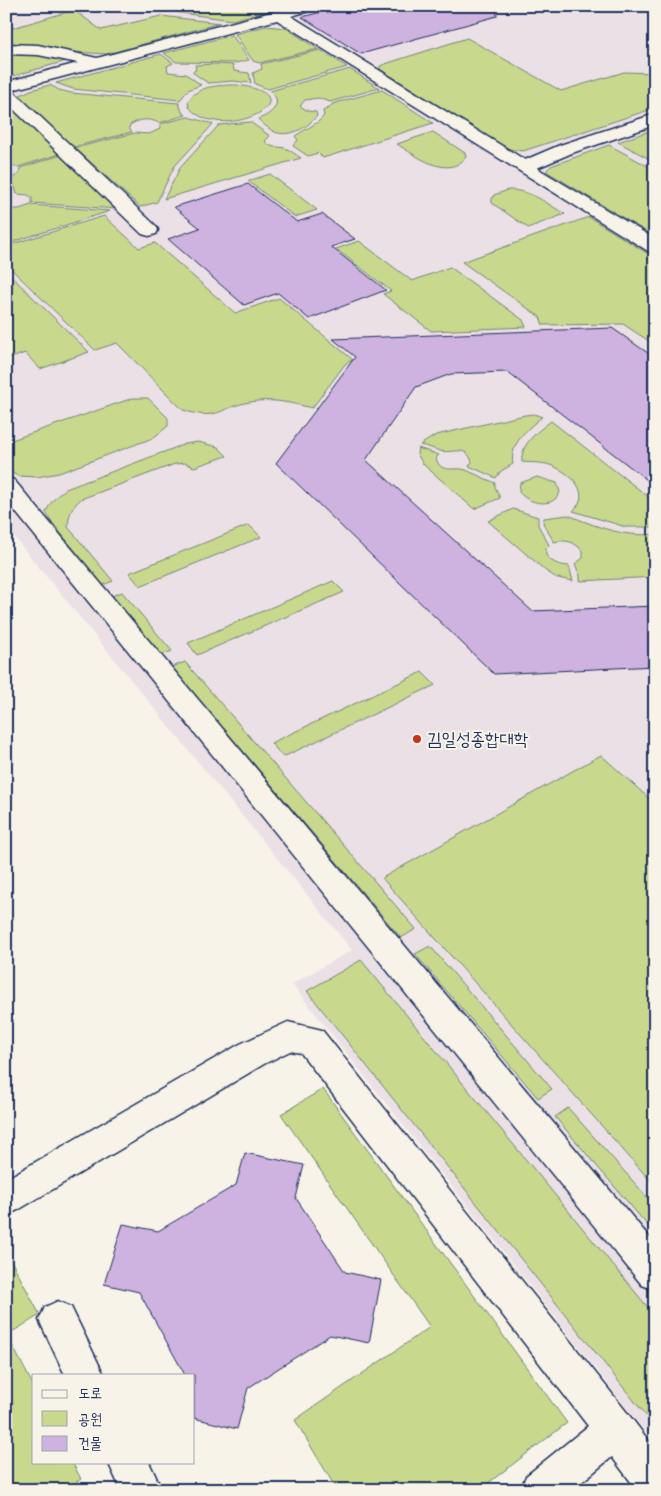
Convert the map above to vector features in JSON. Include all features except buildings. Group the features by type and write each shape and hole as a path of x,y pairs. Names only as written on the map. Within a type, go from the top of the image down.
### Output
{"street":[{"path":"6,87 311,6"},
{"path":"279,15 655,247"},
{"path":"6,49 38,50 98,63"},
{"path":"6,93 149,230"},
{"path":"524,167 566,149 655,119"},
{"path":"6,485 655,1272"},
{"path":"6,1198 252,1054 288,1036 311,1040 655,1481"},
{"path":"58,1320 85,1374"},
{"path":"540,1490 615,1430"},
{"path":"129,1464 142,1490"}],"shaded area":[{"name":"김일성종합대학","path":"6,6 655,6 655,1444 292,984 352,950 6,527"}],"green space":[{"path":"199,6 287,6 232,20 173,12"},
{"path":"74,10 101,30 161,16 220,23 107,54 75,52 33,45 6,44 6,30"},
{"path":"266,26 286,28 318,49 259,63 253,61 235,34"},
{"path":"232,35 249,60 235,63 176,62 164,53"},
{"path":"467,38 561,91 624,72 655,73 655,108 523,151 508,149 380,69 380,66 385,64"},
{"path":"320,50 347,67 268,89 255,84 253,73 262,69 261,64"},
{"path":"6,52 32,54 66,61 6,78"},
{"path":"161,54 173,63 167,66 168,72 186,74 201,85 188,90 180,100 73,89 56,83"},
{"path":"195,65 233,65 234,71 249,73 251,83 233,81 208,83 192,72 196,70"},
{"path":"350,69 379,88 330,102 318,98 305,100 300,106 308,111 316,112 317,116 309,124 295,132 284,134 276,132 258,119 271,112 276,104 274,95 270,91"},
{"path":"50,85 71,93 179,103 182,112 186,115 159,123 152,120 140,120 130,125 129,128 132,132 73,147 22,100 20,95"},
{"path":"237,85 260,91 269,99 266,107 256,115 240,120 221,122 203,118 189,107 188,102 192,96 203,89"},
{"path":"382,90 433,123 323,158 318,153 308,156 293,146 298,140 295,136 318,122 324,116 323,111 331,107 332,104"},
{"path":"6,105 10,106 60,154 18,167 6,164"},
{"path":"188,117 213,124 174,167 157,202 140,207 75,148 135,133 149,134 160,129 160,124"},
{"path":"250,122 270,136 265,141 267,144 287,149 301,158 164,199 180,168 219,125"},
{"path":"655,129 655,162 618,142"},
{"path":"433,132 465,153 466,157 459,164 450,167 441,166 422,159 397,144"},
{"path":"609,145 655,170 655,237 546,171 551,166"},
{"path":"61,155 117,209 32,203 32,198 28,195 17,194 12,178 19,174 20,168"},
{"path":"270,174 317,210 295,217 248,181"},
{"path":"508,190 524,192 565,214 528,228 492,203 494,195"},
{"path":"31,205 110,211 6,244 6,212 9,209 19,209"},
{"path":"104,216 139,248 155,243 235,313 279,298 353,360 346,363 312,408 266,401 240,404 204,415 183,410 117,343 95,350 6,264 6,246"},
{"path":"589,217 655,258 655,345 623,324 543,325 540,317 462,262"},
{"path":"359,241 412,281 450,267 523,320 526,327 431,331 383,294 391,291 336,249"},
{"path":"6,271 89,352 40,369 25,353 6,360"},
{"path":"133,398 148,398 168,418 168,426 153,438 59,473 37,477 18,476 6,470 6,442"},
{"path":"534,414 542,417 526,431 517,443 514,450 513,464 501,471 496,478 469,466 472,462 470,456 463,451 444,452 420,445 436,435"},
{"path":"551,421 655,502 655,527 626,527 573,511 579,504 581,497 580,490 571,477 550,465 522,462 524,449 531,438"},
{"path":"198,442 218,447 227,456 194,467 185,463 175,464 81,499 73,508 68,527 113,581 103,585 50,520 46,512 50,505 66,489 185,444"},
{"path":"418,448 439,455 436,458 438,463 444,468 466,470 495,483 500,498 474,509 423,464 417,454"},
{"path":"537,477 557,483 560,492 552,501 547,503 534,502 519,492 520,483"},
{"path":"513,509 538,517 538,525 549,545 546,548 546,555 556,563 569,566 573,581 557,578 547,572 488,521"},
{"path":"568,515 621,533 655,534 655,577 580,581 575,564 583,558 583,552 570,542 554,542 543,523 544,518"},
{"path":"249,525 261,537 140,586 129,573"},
{"path":"333,581 344,592 197,655 188,643"},
{"path":"122,592 172,651 162,655 112,596"},
{"path":"185,662 416,929 401,938 172,667"},
{"path":"422,672 435,685 283,757 271,743"},
{"path":"601,755 655,804 655,1186 382,878"},
{"path":"430,946 552,1089 538,1098 415,954"},
{"path":"361,960 655,1316 655,1427 307,991"},
{"path":"323,1089 567,1423 479,1490 337,1490 295,1420 430,1327 281,1114"},
{"path":"568,1108 655,1206 655,1234 555,1117"},
{"path":"6,1251 40,1315 7,1335 32,1383 32,1464 73,1464 81,1479 65,1490 6,1490"}],"place":[{"name":"김일성종합대학","path":"417,739"}]}
